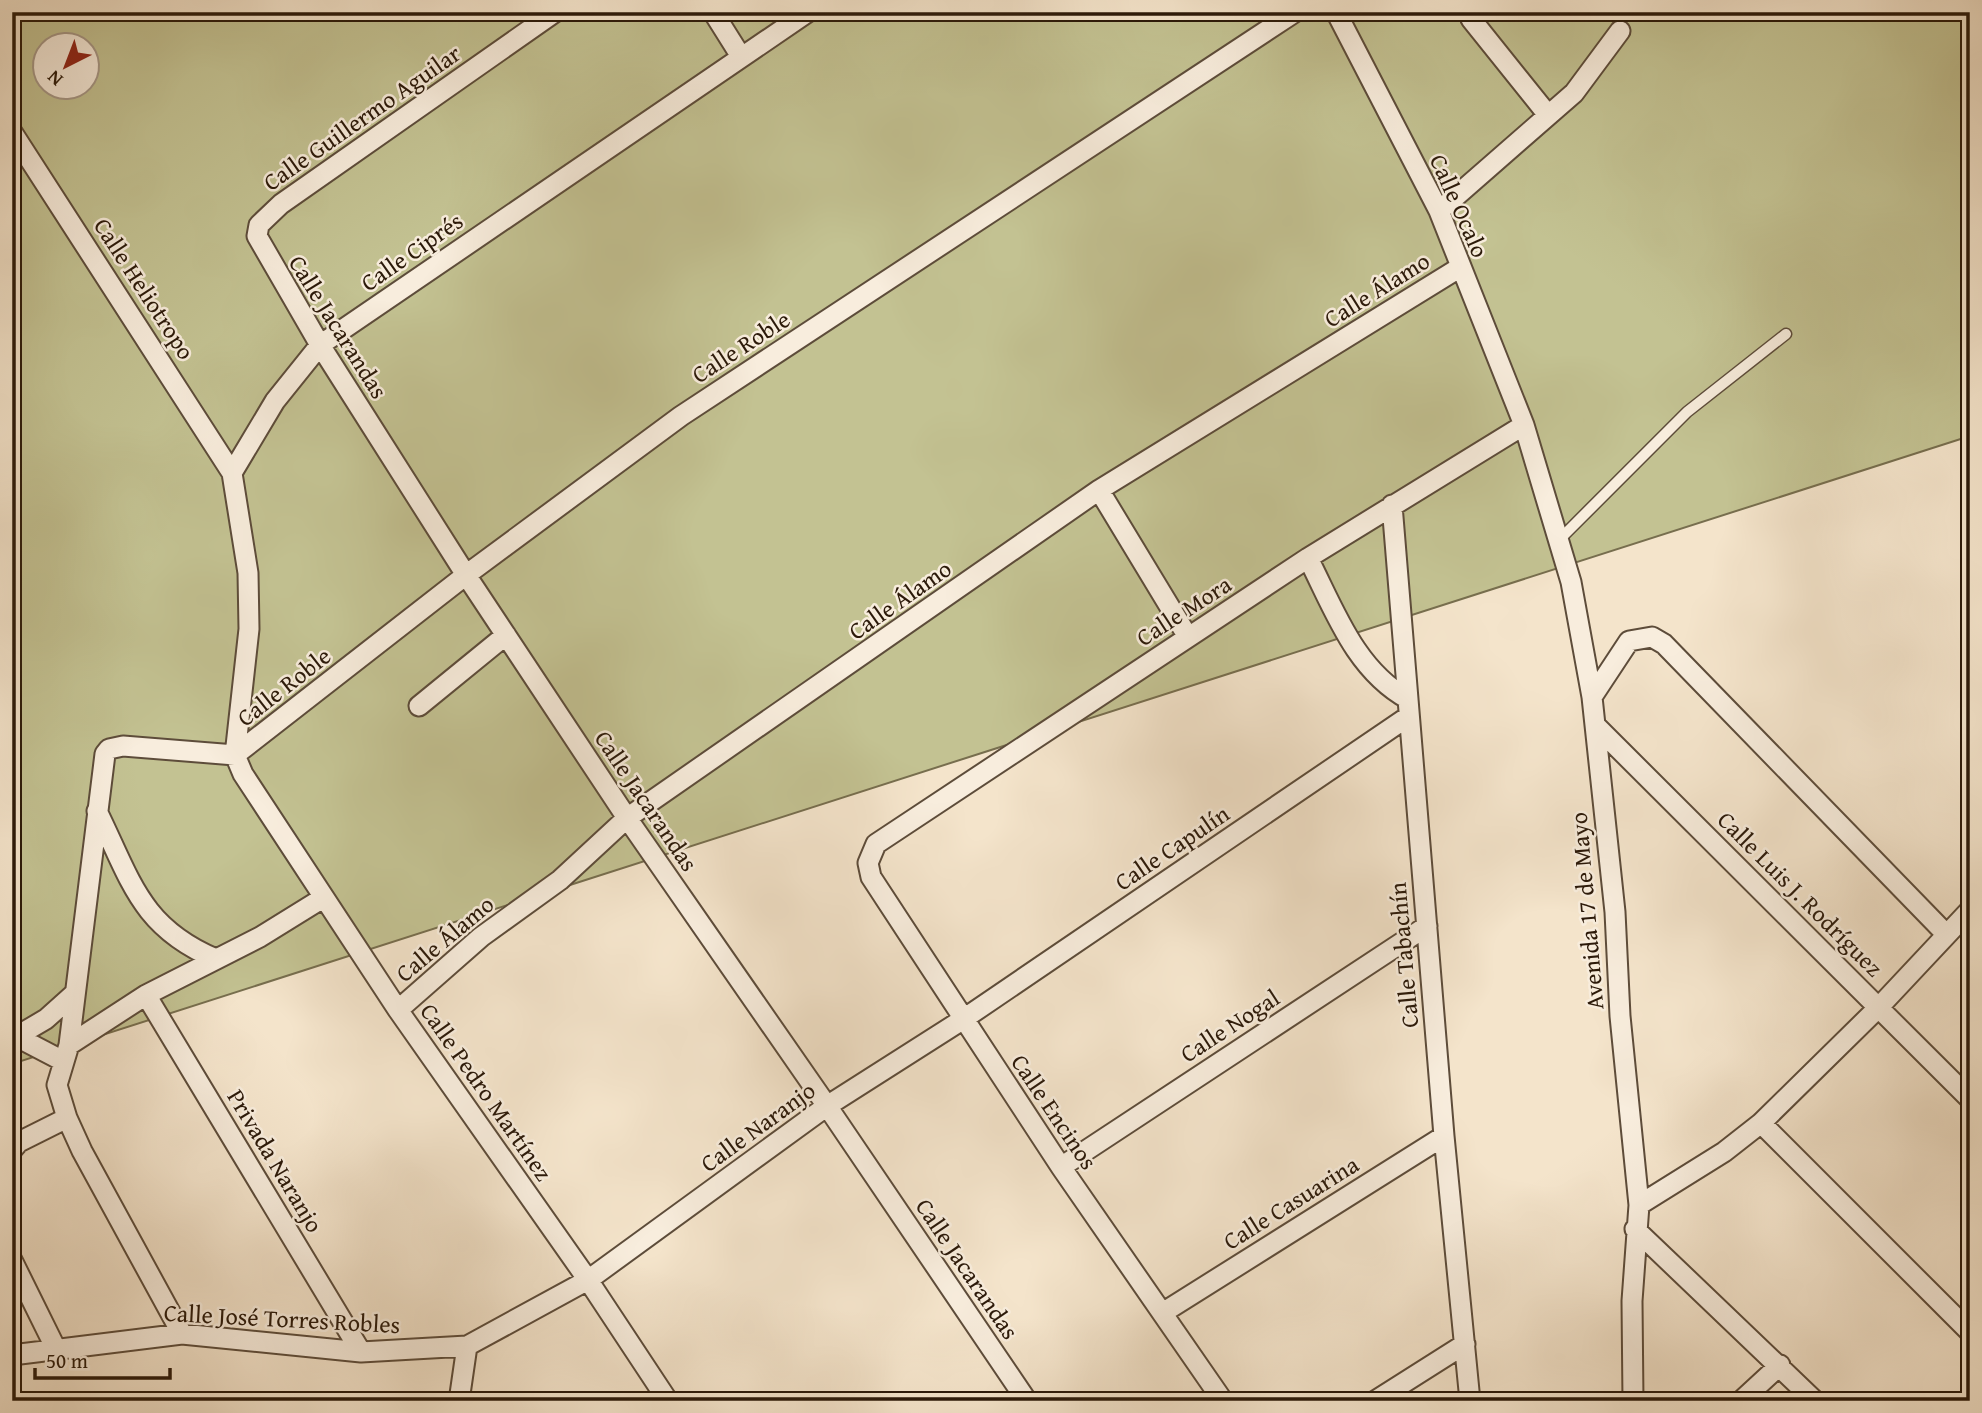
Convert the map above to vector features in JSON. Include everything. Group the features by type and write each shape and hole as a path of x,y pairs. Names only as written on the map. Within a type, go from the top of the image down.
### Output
{"street":[{"name":"Calle Guillermo Aguilar","path":"267,216 555,12"},
{"path":"713,12 740,55"},
{"name":"Calle Ciprés","path":"232,473 275,401 320,345 740,55 808,12"},
{"name":"Calle Roble","path":"235,755 466,575 681,416 1295,12"},
{"name":"Calle Ocalo","path":"1336,12 1439,211 1524,425"},
{"path":"1471,19 1548,115"},
{"path":"1439,211 1587,78 1620,31"},
{"name":"Calle Heliotropo","path":"12,132 232,473"},
{"name":"Calle Jacarandas","path":"267,216 259,225 257,236 320,345 466,575 627,818 1027,1401"},
{"name":"Calle Álamo","path":"398,1010 481,937 560,880 627,818 1099,490 1460,268"},
{"name":"Calle Mora","path":"876,844 1308,558 1524,425"},
{"name":"Avenida 17 de Mayo","path":"1524,425 1571,582 1592,697 1615,912 1620,1016 1639,1205 1635,1229 1633,1401"},
{"path":"182,1334 67,1118 57,1085 66,1053 75,993 105,754 109,749 123,747 235,755 249,629 248,573 232,473"},
{"path":"1099,490 1188,637"},
{"name":"Calle Tabachín","path":"1392,505 1444,1136 1470,1401"},
{"path":"1308,558 1364,663 1385,687 1408,707"},
{"path":"419,706 506,635"},
{"path":"1592,697 1629,641 1651,637 1664,644 1946,934"},
{"name":"Calle Capulín","path":"962,1020 1408,707"},
{"name":"Calle Luis J. Rodríguez","path":"1595,725 1970,1099"},
{"name":"Calle Pedro Martínez","path":"235,755 243,774 398,1010 588,1280 668,1401"},
{"path":"97,811 149,914 187,946 216,959"},
{"name":"Calle Encinos","path":"876,844 868,863 871,877 962,1020 1223,1401"},
{"path":"66,1053 146,995 260,937 323,898"},
{"path":"1639,1205 1724,1152 1761,1123 1879,1007 1970,910"},
{"name":"Calle Nogal","path":"1061,1167 1427,926"},
{"path":"14,1038 46,1018 75,993"},
{"name":"Privada Naranjo","path":"146,995 361,1352"},
{"name":"Calle Naranjo","path":"467,1346 588,1280 827,1106 962,1020"},
{"path":"14,1038 66,1053"},
{"path":"12,1150 19,1142 67,1118"},
{"path":"1761,1123 1970,1332"},
{"name":"Calle Casuarina","path":"1164,1312 1444,1136"},
{"path":"1635,1229 1815,1401"},
{"path":"12,1259 56,1349"},
{"name":"Calle José Torres Robles","path":"12,1355 182,1334 361,1352 467,1346"},
{"path":"1375,1401 1465,1344"},
{"path":"460,1401 467,1346"},
{"path":"1741,1401 1780,1365"}],"lane":[{"path":"1559,541 1687,412 1786,334"}],"shaded area":[{"path":"12,12 1970,12 1970,436 12,1064"}]}
